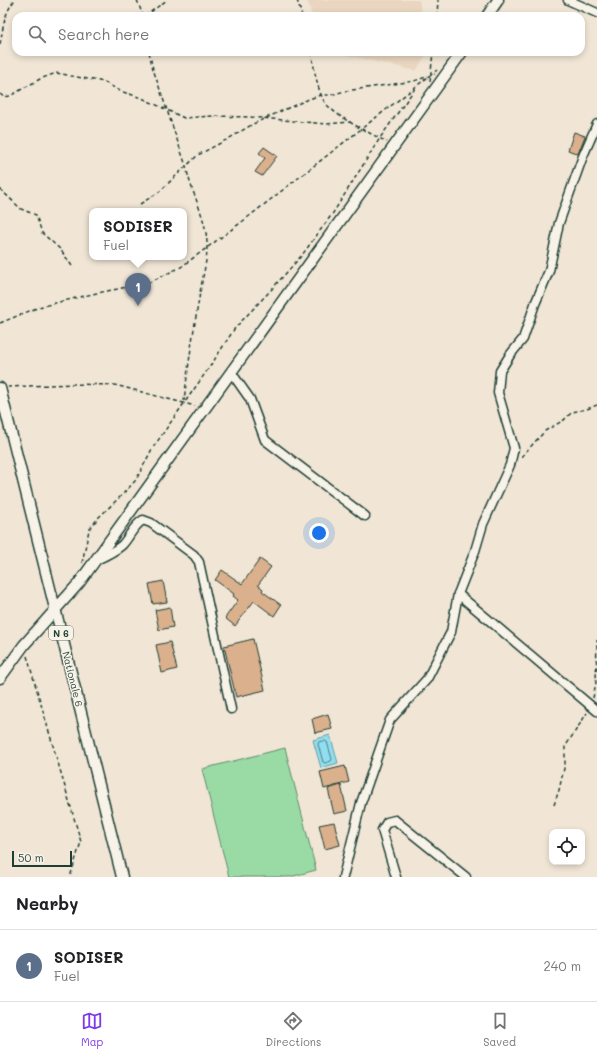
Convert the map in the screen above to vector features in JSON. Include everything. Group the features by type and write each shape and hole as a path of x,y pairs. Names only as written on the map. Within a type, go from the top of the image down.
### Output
{"main road":[{"path":"490,12 498,0"},
{"path":"0,678 24,645 79,583 395,146 446,68 458,56"},
{"name":"Nationale 6","path":"4,388 55,611 122,877"}],"street":[{"path":"568,0 597,13"},
{"path":"343,877 361,803 390,720 427,679 451,632 458,594 475,551 483,524 510,465 514,448 498,393 500,371 510,355 523,339 535,304 549,271 559,223 583,156 597,124"},
{"path":"231,372 250,399 265,440 365,516"},
{"path":"95,560 114,551 122,545 143,520 151,523 194,554 199,562 231,709"},
{"path":"458,594 594,708"},
{"path":"396,877 382,830 387,822 395,820 466,877"},
{"path":"456,868 458,877"}],"path":[{"path":"0,44 6,14 9,6 15,0"},
{"path":"137,0 142,12"},
{"path":"150,12 167,0"},
{"path":"297,0 301,12"},
{"path":"437,12 438,0"},
{"path":"150,56 186,166 189,182 199,205 205,225 207,248 184,403"},
{"path":"312,56 321,95 328,106 351,122 395,146"},
{"path":"430,84 432,56"},
{"path":"0,323 39,307 92,294 148,283 181,267 243,222 430,76 446,68"},
{"path":"140,204 159,192 198,154 265,118 321,95 331,95 345,91 400,83 430,76 446,68"},
{"path":"0,94 4,97 10,96 40,79 56,73 104,82 120,91 142,98 184,118 213,116 265,118 326,124 351,122"},
{"path":"82,563 89,530 98,518 136,480 152,449 235,328 302,255 333,213 380,138 416,87"},
{"path":"0,189 21,209 36,215 42,233 60,249 72,266"},
{"path":"4,388 72,384 115,385 204,409"},
{"path":"510,465 516,462 545,431 564,420 572,412 587,409 597,404"},
{"path":"554,805 565,764 565,746 594,708 597,640"},
{"path":"24,645 81,842 70,877"}],"shaded area":[{"path":"307,0 419,0 421,12 311,12"},
{"path":"350,56 425,56 416,71"}],"green space":[{"path":"285,748 316,870 290,877 229,877 202,769"}],"water":[{"path":"330,735 338,763 321,768 313,740"}],"building":[{"path":"574,132 585,136 578,154 568,150"},
{"path":"264,147 277,156 262,176 255,172 265,158 259,153"},
{"path":"260,559 271,567 258,585 263,589 262,591 281,605 274,616 254,601 235,626 225,618 238,600 233,596 234,594 215,580 222,570 242,584"},
{"path":"163,581 167,602 153,604 149,584"},
{"path":"170,607 173,627 159,630 155,610"},
{"path":"253,639 265,690 236,697 224,646"},
{"path":"170,642 177,669 162,673 156,645"},
{"path":"328,714 332,729 315,733 312,719"},
{"path":"345,766 349,782 324,789 320,772"},
{"path":"341,785 347,811 334,814 328,789"},
{"path":"334,822 340,845 325,849 319,825"}],"place":[{"name":"SODISER","path":"138,306"}]}
